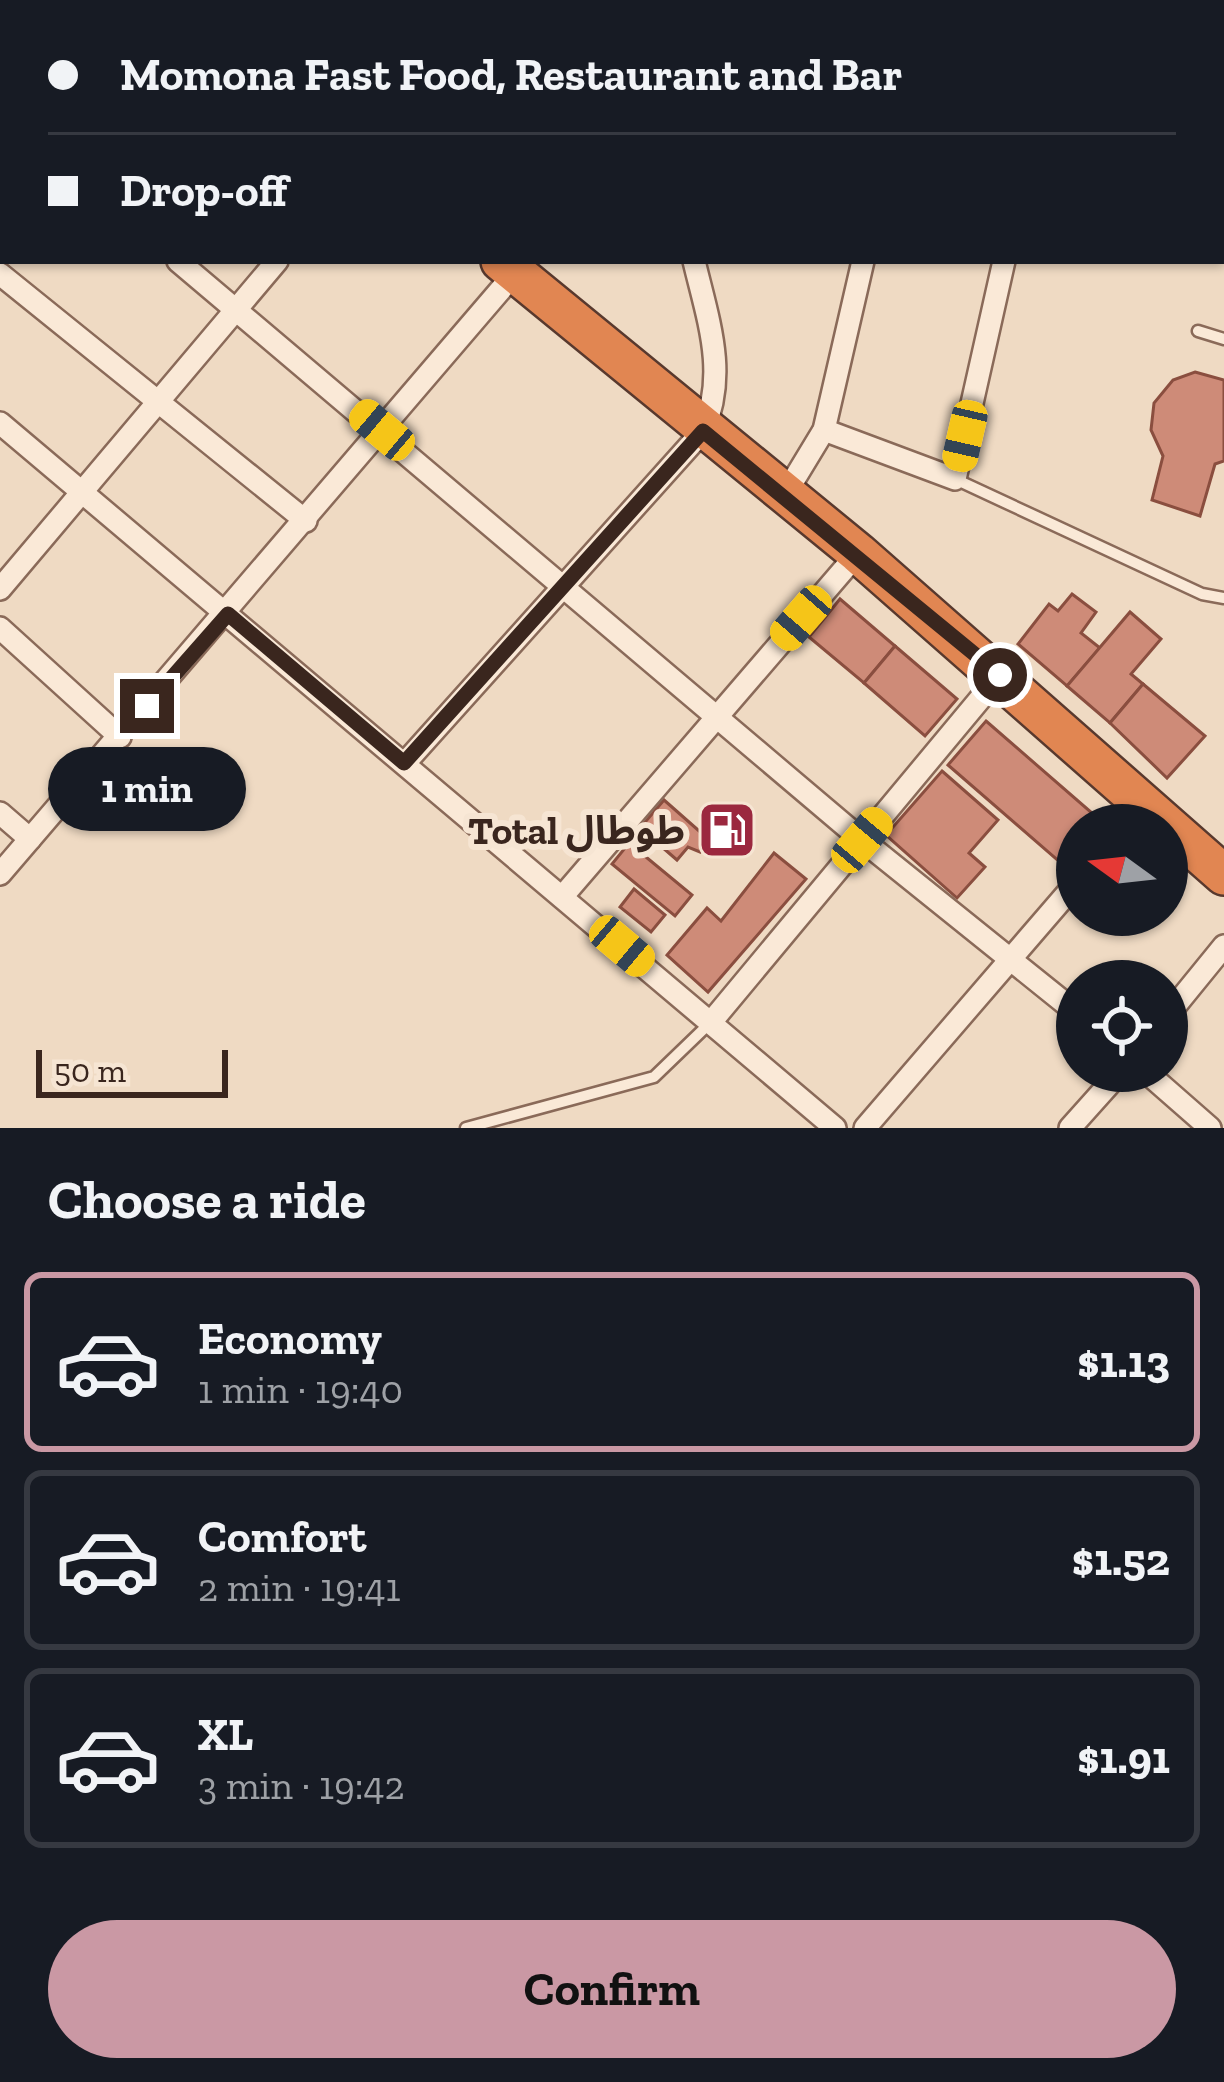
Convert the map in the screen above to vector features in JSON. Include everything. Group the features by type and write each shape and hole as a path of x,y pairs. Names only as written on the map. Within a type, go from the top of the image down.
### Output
{"highway":[{"path":"514,265 703,431 858,553 1000,675 1124,804"},
{"path":"1188,851 1224,875"}],"street":[{"path":"182,264 862,840 1056,995"},
{"path":"0,589 274,264"},
{"path":"404,763 703,431 716,400 717,357 695,264"},
{"path":"784,496 824,430 862,264"},
{"path":"824,430 955,479 1003,264"},
{"path":"0,874 228,614 514,265"},
{"path":"0,274 306,521"},
{"path":"0,423 836,1128"},
{"path":"562,897 858,553"},
{"path":"0,628 120,737"},
{"path":"712,1021 1000,675"},
{"path":"0,813 30,839"},
{"path":"865,1128 1056,907"},
{"path":"1188,990 1224,946"},
{"path":"1070,1128 1102,1092"},
{"path":"1168,1092 1210,1128"}],"lane":[{"path":"1198,331 1224,339"},
{"path":"955,479 1202,594 1224,598"},
{"path":"466,1128 654,1077 712,1021"}],"building":[{"path":"1195,372 1224,380 1224,461 1215,464 1200,516 1152,500 1163,456 1151,430 1154,403 1173,380"},
{"path":"1072,594 1096,612 1081,633 1100,648 1067,686 1018,644 1049,604 1058,611"},
{"path":"840,599 895,646 864,683 809,637"},
{"path":"1130,612 1161,639 1131,674 1143,684 1110,723 1067,686"},
{"path":"895,646 957,699 925,736 864,683"},
{"path":"1143,684 1205,736 1167,778 1110,723"},
{"path":"986,721 1082,804 1056,804 1056,859 948,765"},
{"path":"942,771 998,820 969,853 985,867 957,898 886,835"},
{"path":"664,800 706,837 700,852 688,847 677,860 640,828"},
{"path":"629,843 692,895 675,916 612,864"},
{"path":"774,853 806,879 708,992 667,955 707,908 721,921"},
{"path":"634,889 665,915 651,932 620,907"}],"place":[{"name":"Total طوطال","path":"727,830"}],"route":[{"path":"147,706 228,614 404,763 703,431 858,553 1000,675"}]}
